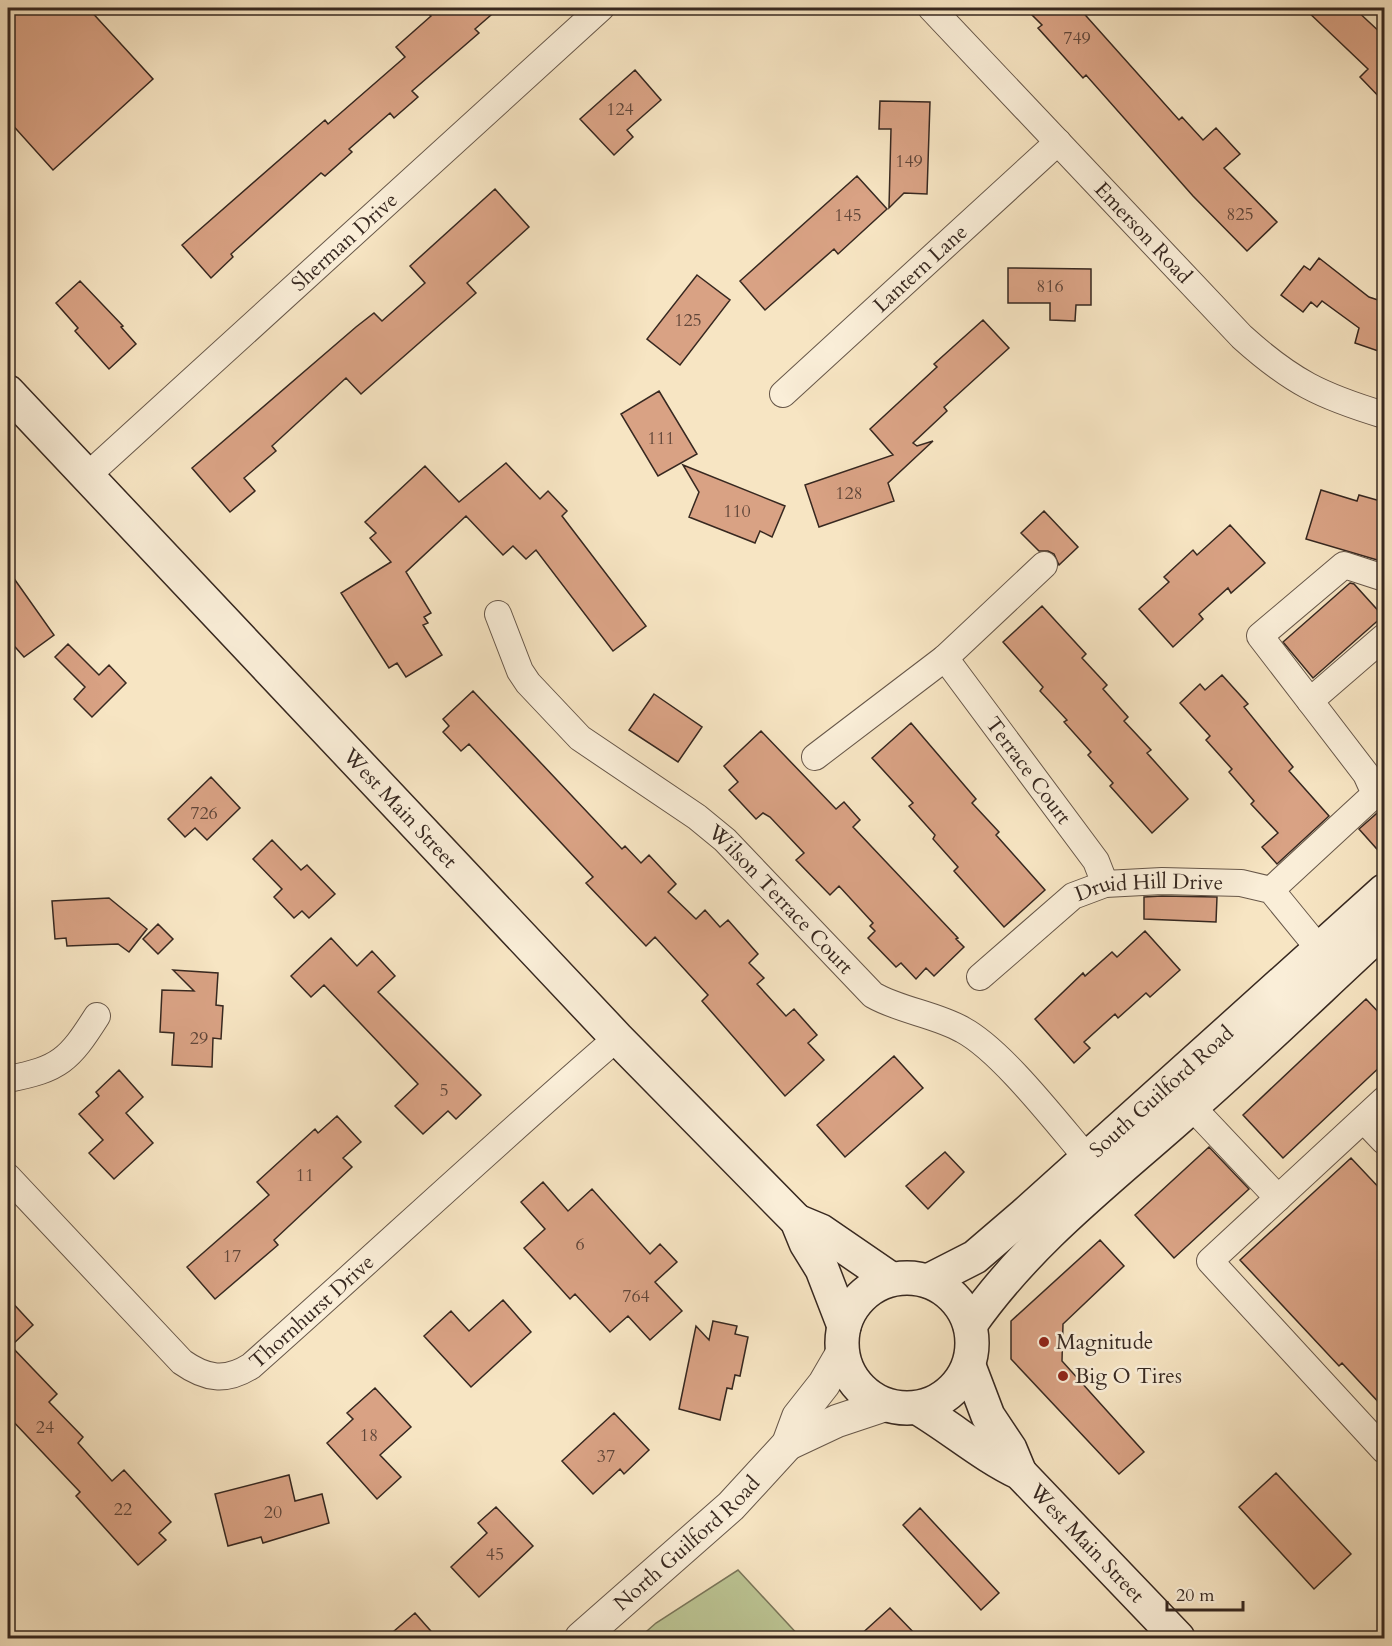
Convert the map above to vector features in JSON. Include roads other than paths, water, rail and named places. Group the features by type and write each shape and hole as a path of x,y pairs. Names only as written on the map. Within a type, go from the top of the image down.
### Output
{"main road":[{"name":"West Main Street","path":"8,392 617,1038 796,1221 822,1269 843,1340"},
{"name":"South Guilford Road","path":"928,1281 975,1257 1088,1159 1384,891"},
{"name":"South Guilford Road","path":"970,1325 987,1301 1048,1232 1192,1107 1384,929"},
{"name":"West Main Street","path":"796,1221 821,1231 891,1279"},
{"path":"909,1277 928,1281 947,1291 961,1306 970,1325 973,1346 969,1366 961,1381 949,1394 935,1403 918,1408 885,1405 869,1397 856,1385 847,1370 843,1340 850,1310 861,1296 891,1279 909,1277"},
{"name":"West Main Street","path":"969,1366 988,1416 1010,1449 1020,1473"},
{"name":"West Main Street","path":"918,1408 959,1433 995,1461 1020,1473 1178,1638"}],"street":[{"name":"Sherman Drive","path":"87,476 601,8"},
{"name":"Emerson Road","path":"931,8 1213,308 1276,367 1309,388 1384,416"},
{"name":"Lantern Lane","path":"783,394 1058,142"},
{"path":"815,757 945,658 1044,565"},
{"path":"1320,950 1271,890 1375,794 1366,774 1260,636 1344,565 1384,578"},
{"name":"Wilson Terrace Court","path":"498,614 520,671 564,723 580,738 697,817 725,840 873,995 889,1005 962,1029 980,1042 1088,1159"},
{"path":"1310,701 1384,637"},
{"name":"Terrace Court","path":"945,658 1096,861 1105,884"},
{"name":"Druid Hill Drive","path":"980,976 1073,896 1105,884 1162,881 1229,883 1271,890"},
{"path":"8,1079 39,1073 61,1062 75,1050 97,1016"},
{"name":"Thornhurst Drive","path":"8,1177 182,1362 197,1373 219,1377 236,1376 260,1358 409,1226 524,1118 617,1038"},
{"path":"1384,1100 1210,1261 1384,1450"},
{"path":"1192,1107 1278,1198"},
{"path":"1364,1120 1384,1141"},
{"name":"North Guilford Road","path":"581,1638 732,1506 788,1444 798,1417 824,1384 843,1340"},
{"name":"North Guilford Road","path":"788,1444 837,1421 885,1405"}],"place":[{"name":"Magnitude","path":"1044,1342"},
{"name":"Big O Tires","path":"1063,1376"}]}
